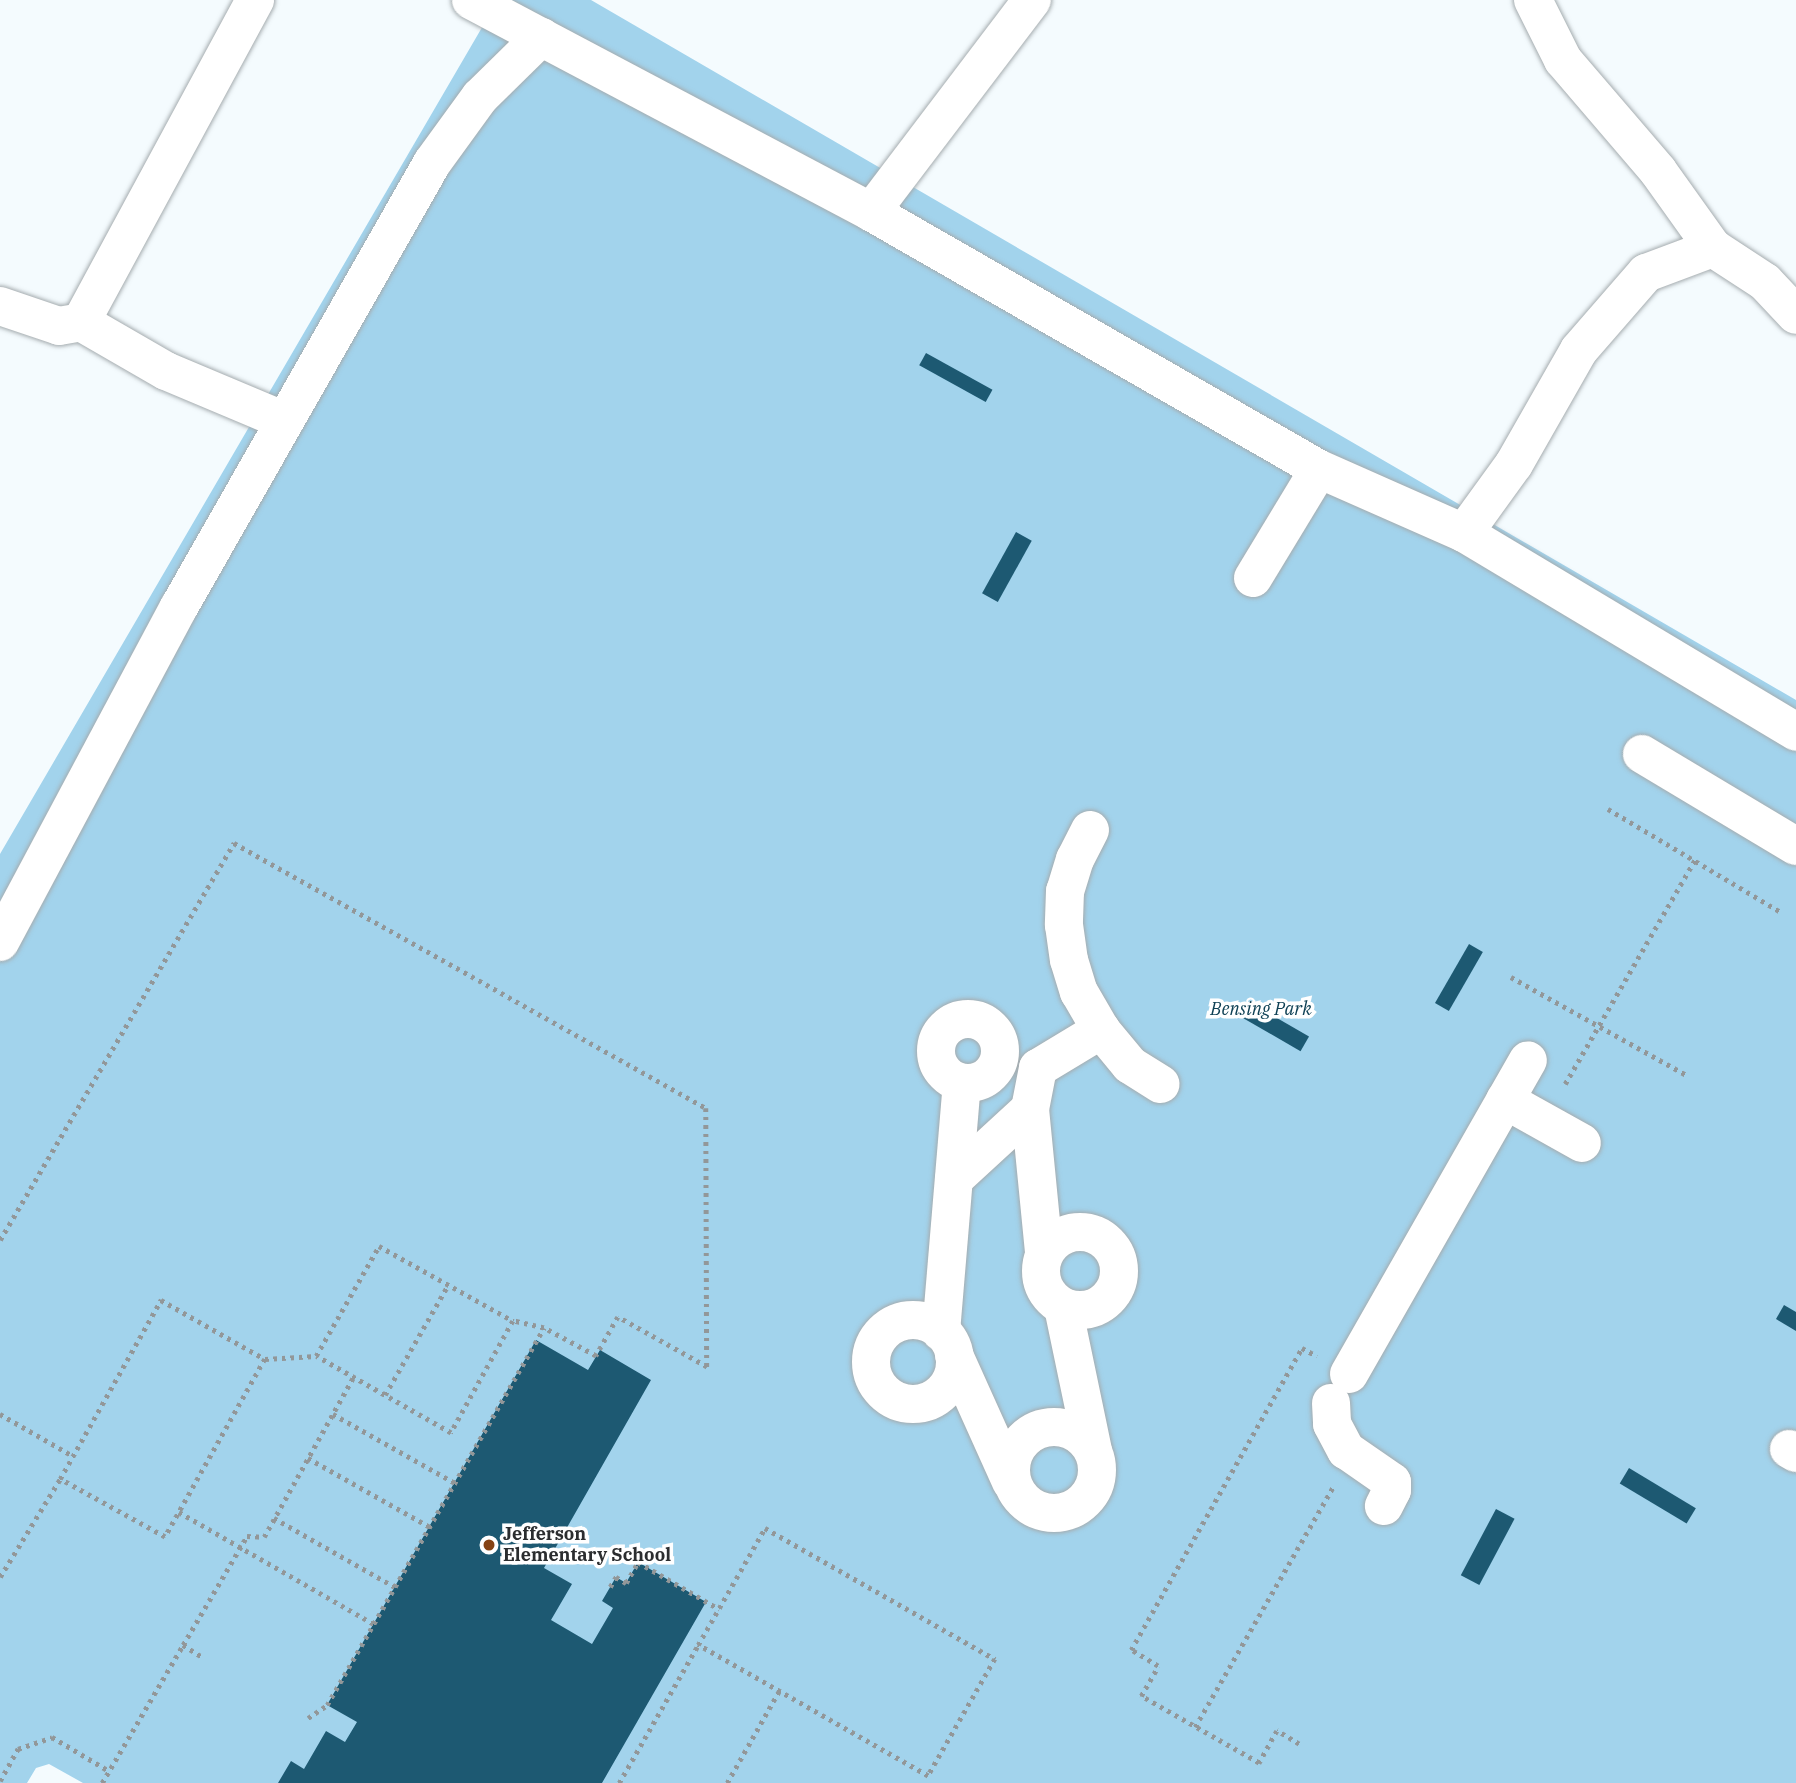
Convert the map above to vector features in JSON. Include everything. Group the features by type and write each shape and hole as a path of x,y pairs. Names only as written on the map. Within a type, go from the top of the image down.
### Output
{"lane":[{"path":"81,322 255,0"},
{"path":"471,0 872,212 1318,469 1464,533 1796,732"},
{"path":"872,212 1032,0"},
{"path":"1533,0 1563,60 1658,171 1713,248 1765,282 1796,315"},
{"path":"0,942 179,607 432,163 480,97 541,37"},
{"path":"1464,533 1514,464 1579,349 1646,273 1713,248"},
{"path":"0,306 59,326 81,322 166,371 285,421"},
{"path":"1252,579 1318,469"},
{"path":"1642,754 1796,846"},
{"path":"1090,830 1075,859 1065,891 1064,925 1079,992 1101,1030 1130,1065 1161,1084"},
{"path":"962,1083 954,1179 948,1343 1012,1482 1027,1505 1040,1511 1068,1511 1081,1504 1093,1486 1097,1465 1063,1307 1045,1290 1040,1278 1044,1252 1030,1109 1038,1068 1101,1030"},
{"path":"1384,1506 1392,1490 1392,1482 1352,1454 1339,1439 1332,1424 1333,1378 1528,1060"},
{"path":"1505,1100 1581,1143"},
{"path":"954,1179 1030,1109"},
{"path":"1044,1252 1052,1242 1076,1231 1102,1238 1112,1247 1118,1259 1117,1285 1100,1305 1088,1310 1063,1307"},
{"path":"1012,1482 1013,1453 1032,1432 1046,1427 1073,1431 1085,1439 1093,1451"}],"path":[{"path":"1608,809 1781,912"},
{"path":"0,1240 234,843 706,1108 707,1367 618,1317 596,1356 544,1328 513,1321 379,1246 316,1356"},
{"path":"1565,1084 1695,860"},
{"path":"1511,977 1686,1075"},
{"path":"385,1395 448,1285"},
{"path":"0,1577 60,1479 161,1300 265,1359 316,1356 451,1433 513,1321"},
{"path":"308,1718 327,1705 544,1328"},
{"path":"1299,1744 1277,1731 1259,1763 1141,1696 1158,1666 1130,1650 1302,1348 1333,1378"},
{"path":"60,1479 165,1537 265,1359"},
{"path":"102,1783 247,1535 264,1537 353,1378"},
{"path":"0,1414 73,1456"},
{"path":"333,1414 455,1483"},
{"path":"1195,1727 1352,1454"},
{"path":"308,1458 430,1527"},
{"path":"179,1511 374,1624"},
{"path":"274,1518 395,1587"},
{"path":"619,1783 698,1645 719,1609 765,1528 995,1659 928,1776 698,1645"},
{"path":"610,1587 616,1577 626,1583 638,1562 719,1609"},
{"path":"183,1645 204,1658"},
{"path":"727,1783 779,1691"},
{"path":"0,1781 18,1749 52,1737 109,1770"}],"green space":[{"name":"Bensing Park","path":"498,0 591,0 1796,700 1796,1783 83,1783 49,1764 36,1768 27,1783 0,1783 0,854"}],"building":[{"path":"926,353 992,390 986,402 919,365"},
{"path":"1016,532 1032,541 998,602 982,593"},
{"path":"1469,944 1483,952 1449,1011 1435,1003"},
{"path":"1251,1003 1309,1036 1301,1051 1242,1018"},
{"path":"1784,1305 1796,1312 1796,1331 1776,1319"},
{"name":"Jefferson Elementary School","path":"536,1340 588,1370 600,1350 651,1380 544,1568 572,1584 551,1620 592,1644 613,1608 602,1601 616,1577 626,1583 638,1562 706,1602 602,1783 278,1783 291,1761 304,1769 326,1731 345,1742 357,1722 327,1705"},
{"path":"1629,1468 1696,1508 1687,1524 1620,1483"},
{"path":"1496,1509 1515,1519 1479,1585 1461,1575"}],"place":[{"name":"Jefferson Elementary School","path":"489,1545"}]}
